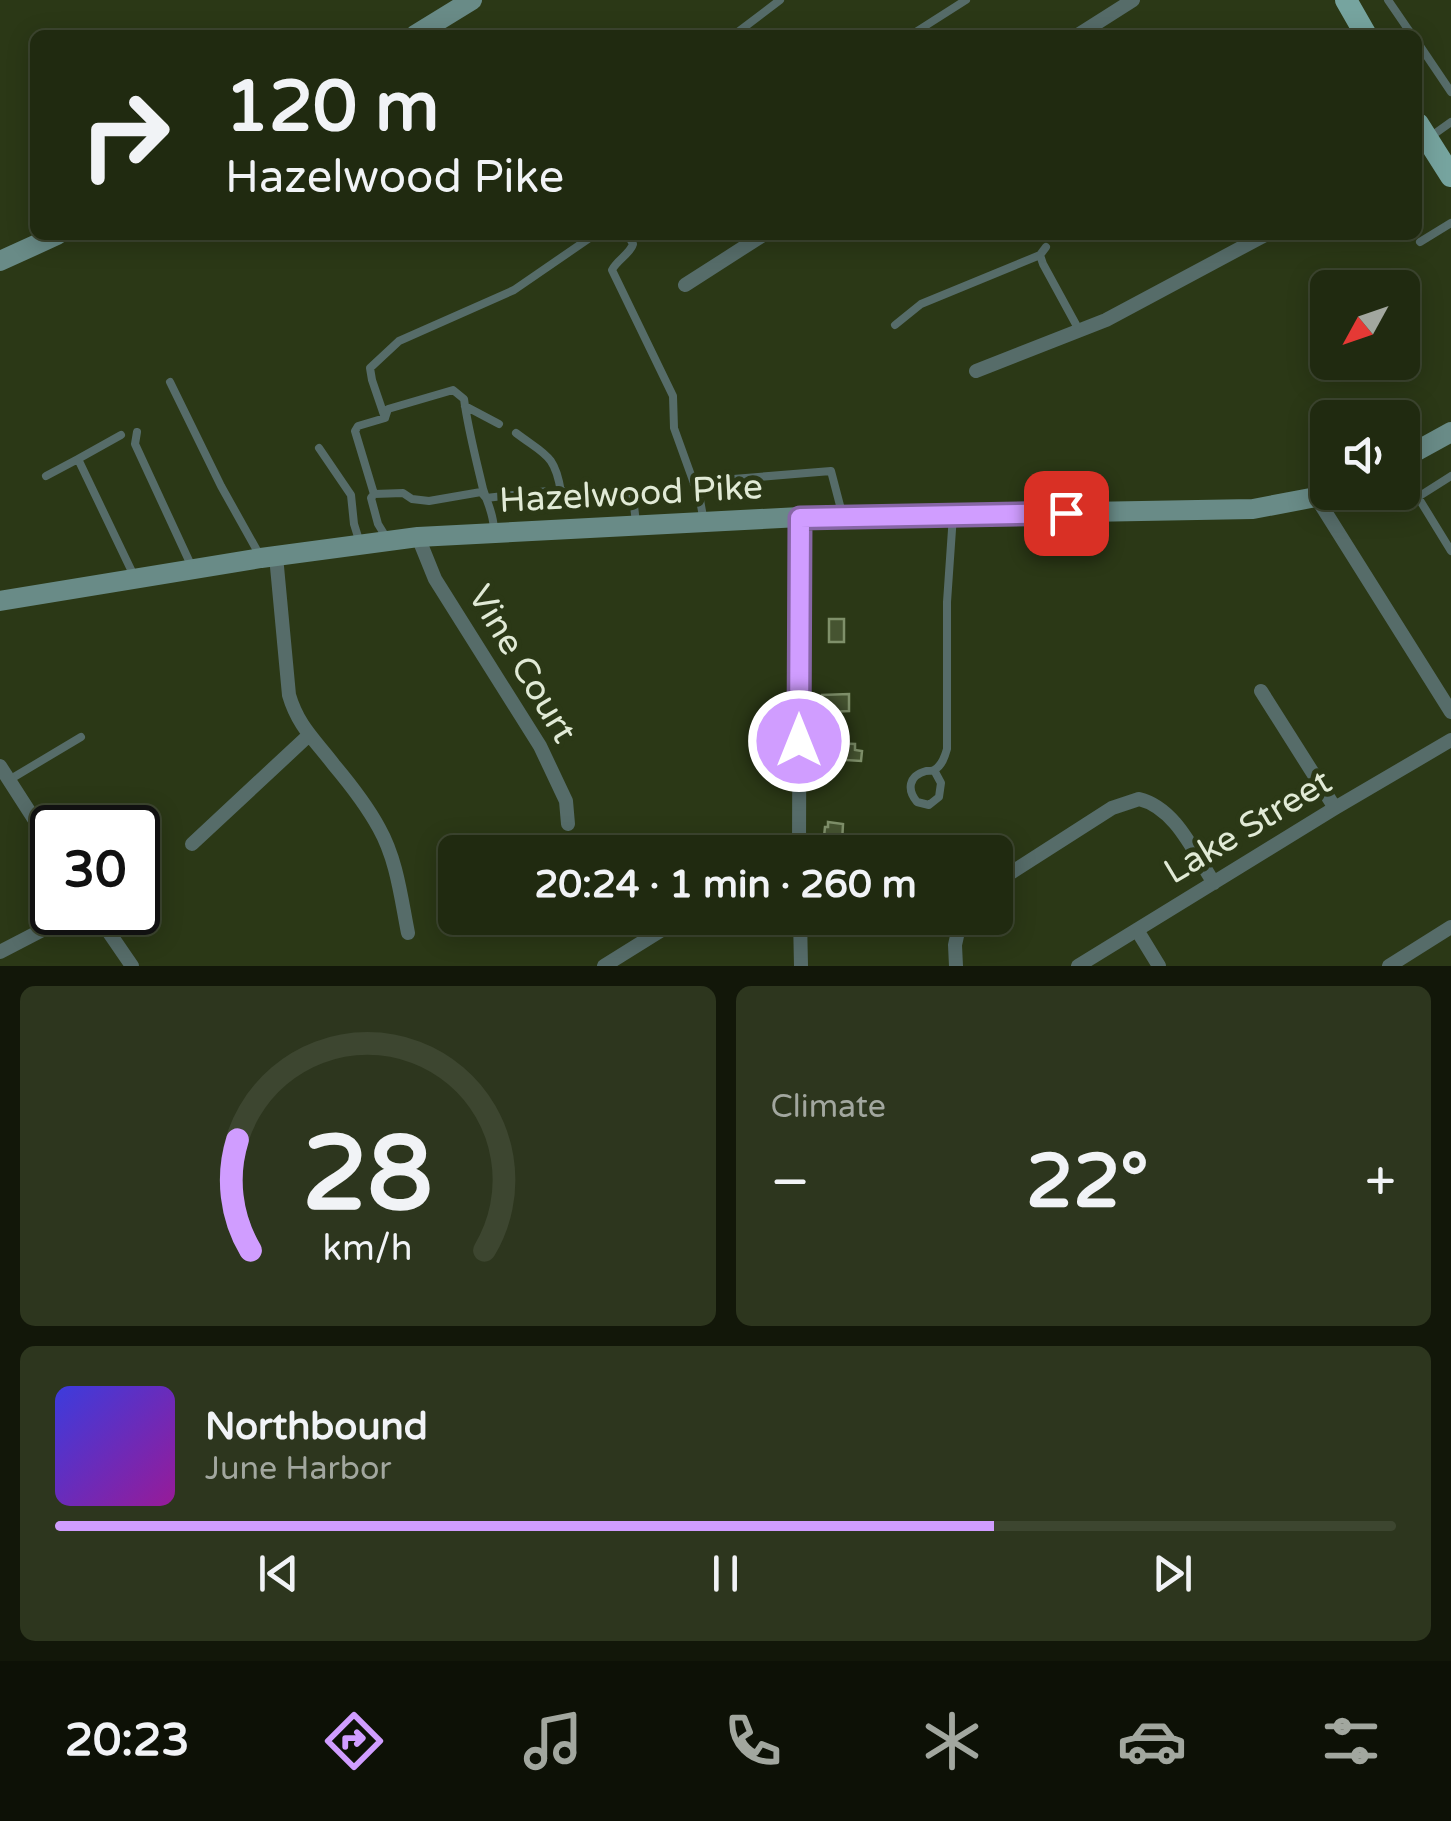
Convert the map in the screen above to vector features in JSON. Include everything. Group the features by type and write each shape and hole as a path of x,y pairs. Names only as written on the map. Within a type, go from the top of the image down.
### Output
{"main road":[{"path":"1346,0 1363,30"},
{"path":"1429,139 1451,176"}],"street":[{"path":"423,30 472,0"},
{"path":"1086,30 1133,0"},
{"path":"0,262 46,240"},
{"path":"685,285 755,240"},
{"path":"976,371 1106,320 1256,240"},
{"path":"1420,449 1451,432"},
{"name":"Hazelwood Pike","path":"0,601 418,537 800,518 1253,509 1310,497"},
{"path":"1331,510 1451,712"},
{"path":"798,835 800,518"},
{"name":"Vine Court","path":"418,537 436,579 540,746 566,801 568,824"},
{"path":"269,557 288,694 295,715 380,829 392,858 408,932"},
{"path":"1262,691 1335,808"},
{"path":"192,844 308,736"},
{"name":"Lake Street","path":"1078,966 1451,740"},
{"path":"0,766 30,813"},
{"path":"1013,871 1112,808 1139,800 1162,809 1174,822 1214,882"},
{"path":"1388,966 1451,927"},
{"path":"1137,930 1158,966"},
{"path":"0,952 33,935"},
{"path":"111,935 132,966"},
{"path":"604,966 654,935"},
{"path":"800,935 801,966"},
{"path":"956,966 957,935"}],"lane":[{"path":"741,30 780,0"},
{"path":"918,30 966,0"},
{"path":"1388,0 1409,30"},
{"path":"1422,52 1451,92"},
{"path":"1429,139 1451,122"},
{"path":"1420,242 1451,223"},
{"path":"385,418 370,368 382,354 399,340 514,290 587,240"},
{"path":"631,240 631,250 612,270 673,396 674,428 705,523"},
{"path":"894,325 921,304 1043,251 1079,330"},
{"path":"170,382 221,486 269,557"},
{"path":"385,418 388,409 452,390 464,399 495,534"},
{"path":"465,406 499,424"},
{"path":"385,418 358,426 355,431 374,494 378,524 388,540"},
{"path":"137,432 135,444 193,569"},
{"path":"516,433 550,458 557,469 561,492"},
{"path":"46,476 120,435"},
{"path":"320,448 352,495 360,544"},
{"path":"78,459 135,578"},
{"path":"694,484 832,471 843,517"},
{"path":"1420,495 1451,476"},
{"path":"486,498 625,489 632,497 637,526"},
{"path":"374,494 403,493 412,499 429,501 480,492 486,498"},
{"path":"1420,499 1451,551"},
{"path":"934,770 941,783 940,797 929,805 917,802 910,792 913,779 934,770 947,749 947,616 953,515"},
{"path":"9,780 82,737"}],"building":[{"path":"829,619 844,619 844,642 829,642"},
{"path":"849,694 849,711 826,712 822,695"},
{"path":"832,743 855,744 855,750 862,751 861,761 831,759"},
{"path":"828,822 843,824 842,835 824,835"}],"route":[{"path":"799,741 800,518 1066,513"}]}
